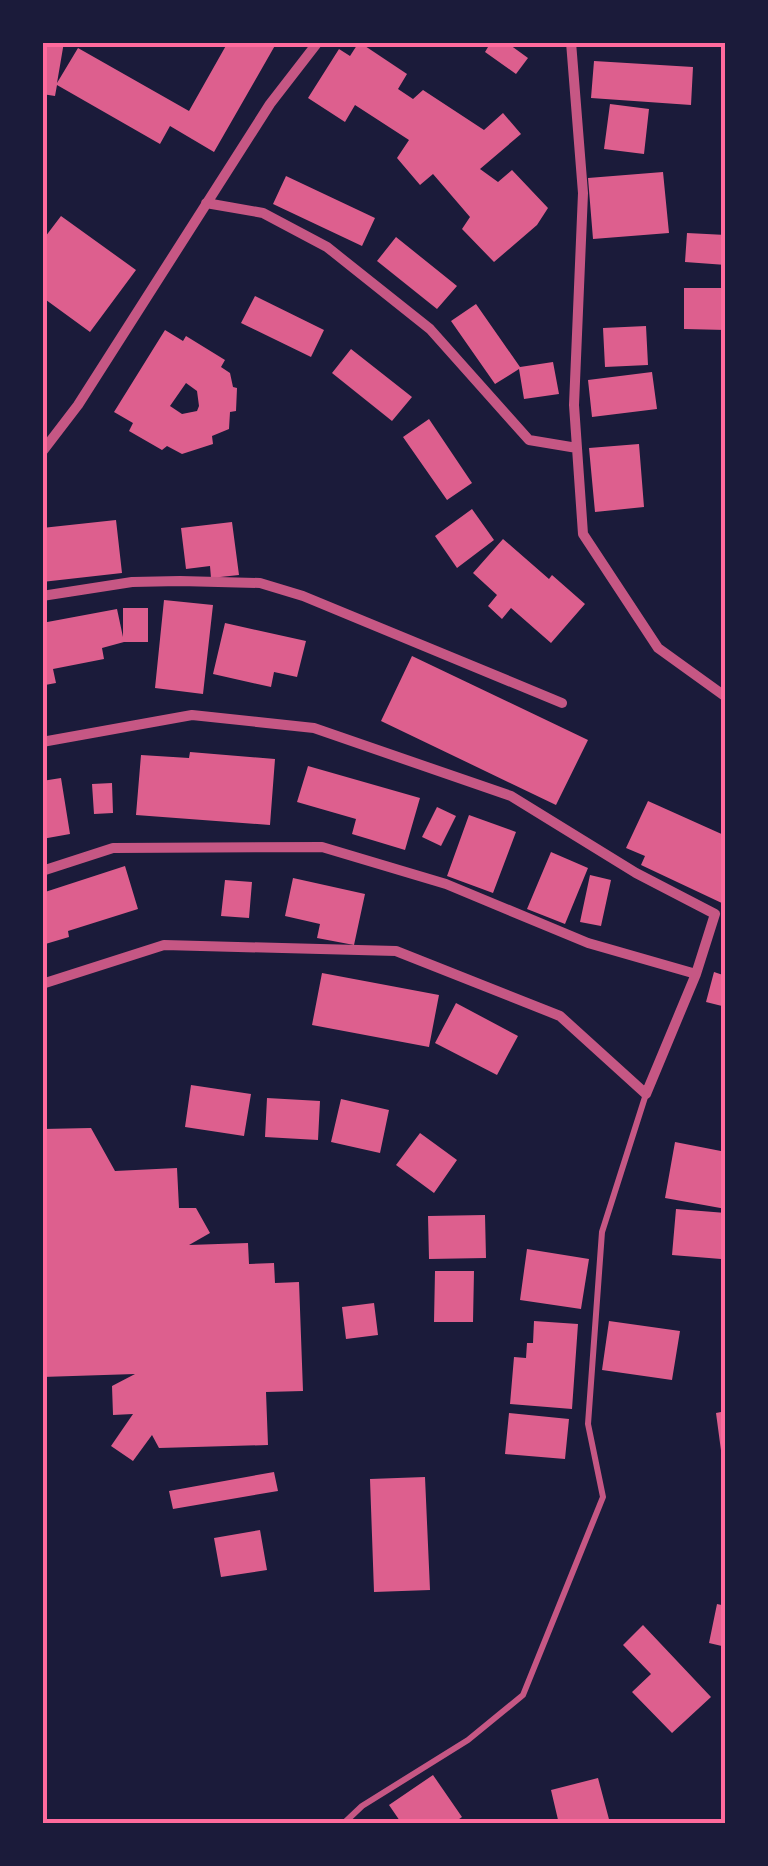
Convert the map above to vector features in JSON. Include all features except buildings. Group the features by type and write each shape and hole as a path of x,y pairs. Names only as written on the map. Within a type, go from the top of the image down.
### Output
{"street":[{"path":"42,452 78,406 270,104 318,42"},
{"path":"571,42 582,193 574,404 583,534 658,648 726,697"},
{"path":"206,204 263,214 327,247 430,329 529,440 577,448"},
{"path":"42,596 132,582 260,583 303,596 562,702"},
{"path":"42,742 192,715 314,728 511,796 636,874 714,914 696,974 646,1094 560,1016 396,951 164,945 42,984"},
{"path":"42,871 113,848 322,848 446,884 588,943 696,974"}],"lane":[{"path":"343,1824 362,1806 468,1740 523,1694 603,1496 588,1424 602,1232 646,1094"}]}
